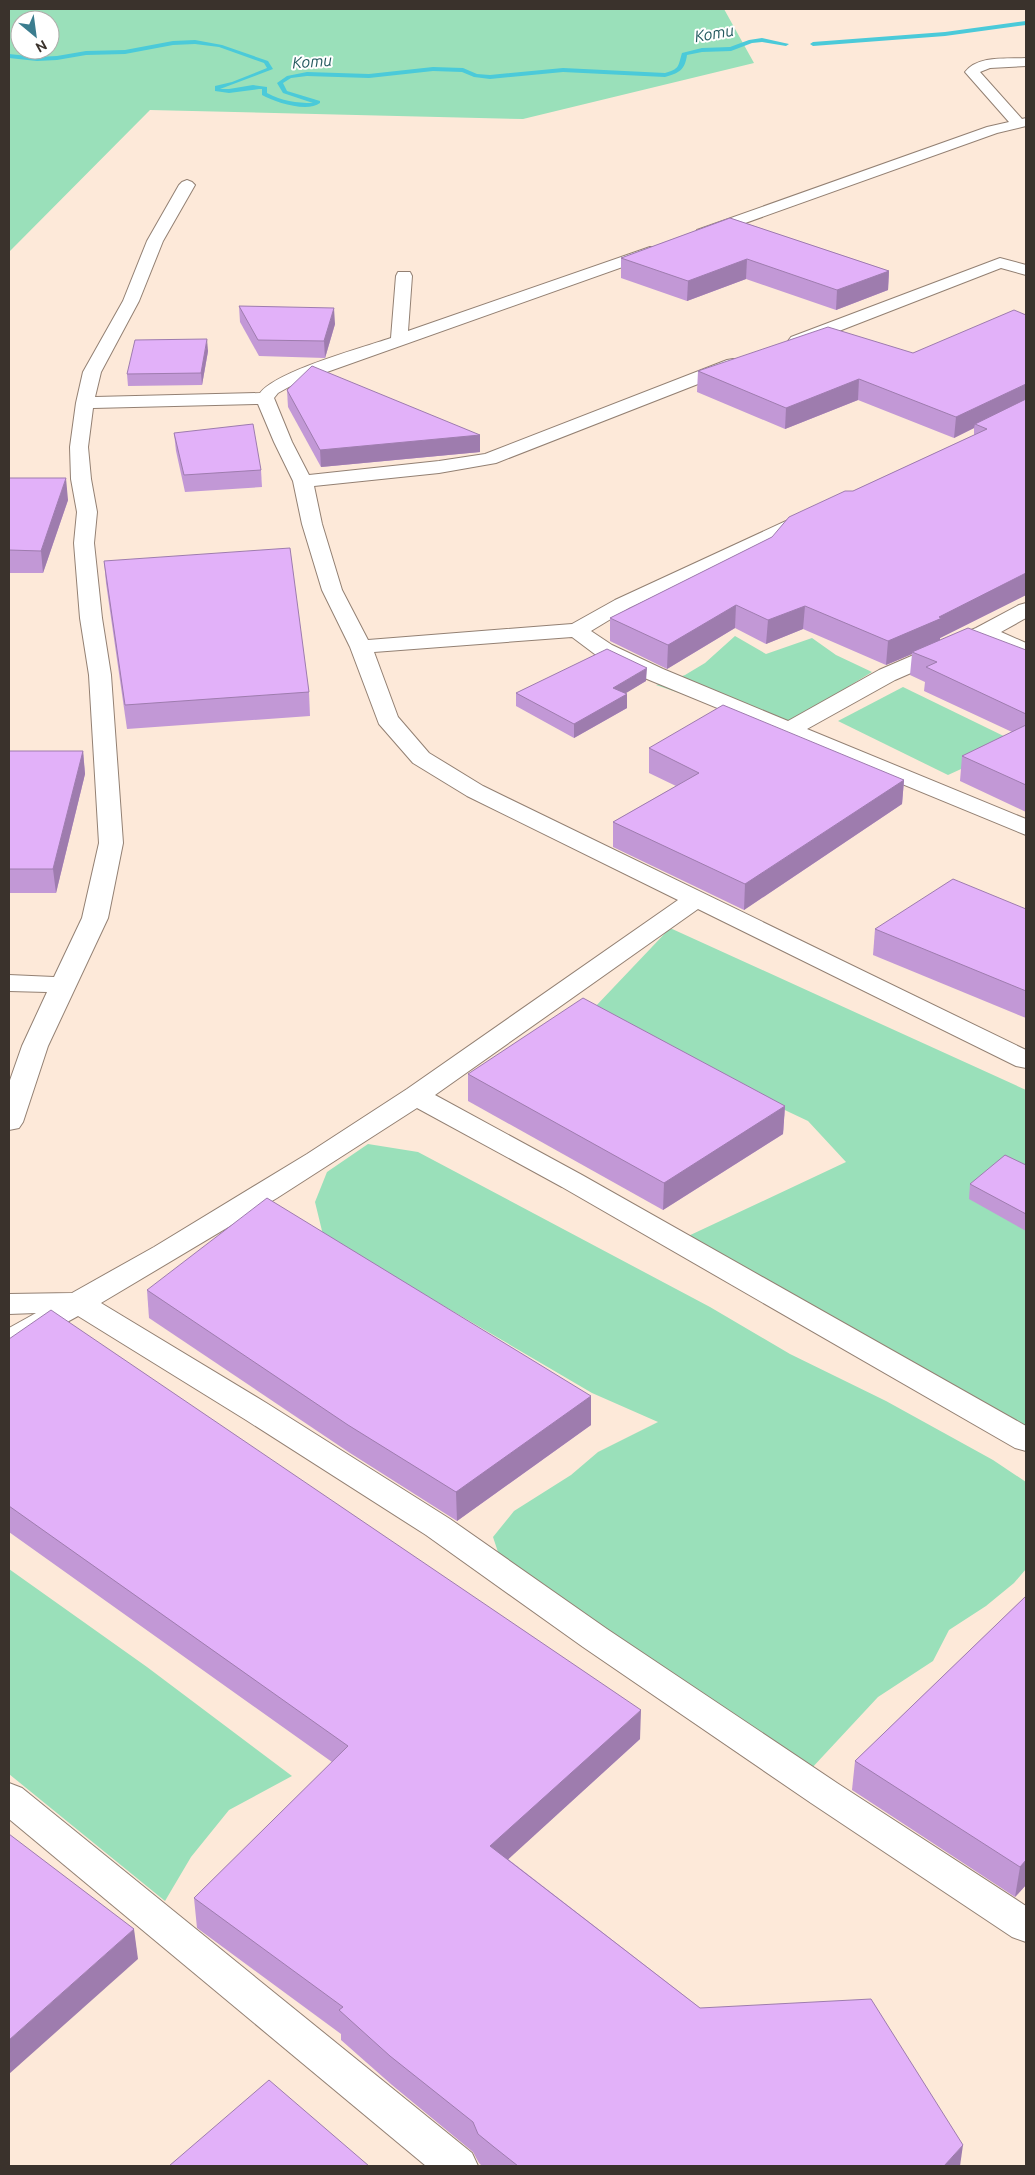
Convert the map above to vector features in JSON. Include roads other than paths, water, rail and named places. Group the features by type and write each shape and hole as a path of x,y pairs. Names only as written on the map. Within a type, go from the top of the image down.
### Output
{"street":[{"path":"1022,123 972,72 976,68 988,65 1026,62"},
{"path":"265,398 272,389 290,379 983,133 1022,123"},
{"path":"9,1122 35,1046 95,918 111,844 100,675 91,618 84,543 87,512 81,479 79,447 85,403 92,372 131,300 154,241 187,185"},
{"path":"778,348 1000,263 1026,251"},
{"path":"1000,263 1026,270"},
{"path":"399,341 404,276"},
{"path":"303,481 439,467 489,459 751,358"},
{"path":"85,403 265,398"},
{"path":"265,398 283,442 303,481 312,524 332,590 361,648 387,720 421,758 475,791 1026,1060"},
{"path":"361,648 577,630 622,604 828,507"},
{"path":"790,729 888,675 984,633 1026,609"},
{"path":"577,630 604,650 646,670 1026,828"},
{"path":"984,633 1026,651"},
{"path":"9,1341 79,1303 235,1211 416,1096 696,900"},
{"path":"9,983 64,985"},
{"path":"416,1096 572,1181 1026,1440"},
{"path":"9,1304 79,1303 257,1412 438,1527 595,1638 816,1788 1026,1926"},
{"path":"9,1798 457,2166"}],"waterway":[{"name":"Komu","path":"813,44 945,34 1026,23"},
{"name":"Komu","path":"9,56 37,59 57,58 86,53 125,52 173,43 195,42 220,46 266,62 270,69 234,83 217,87 217,90 229,91 259,87 265,88 264,94 276,100 294,104 314,105 318,102 285,92 280,83 289,77 307,74 369,76 433,69 463,70 476,76 490,77 563,70 665,75 676,72 683,65 684,54 702,50 731,49 751,41 762,40 786,44"}]}
